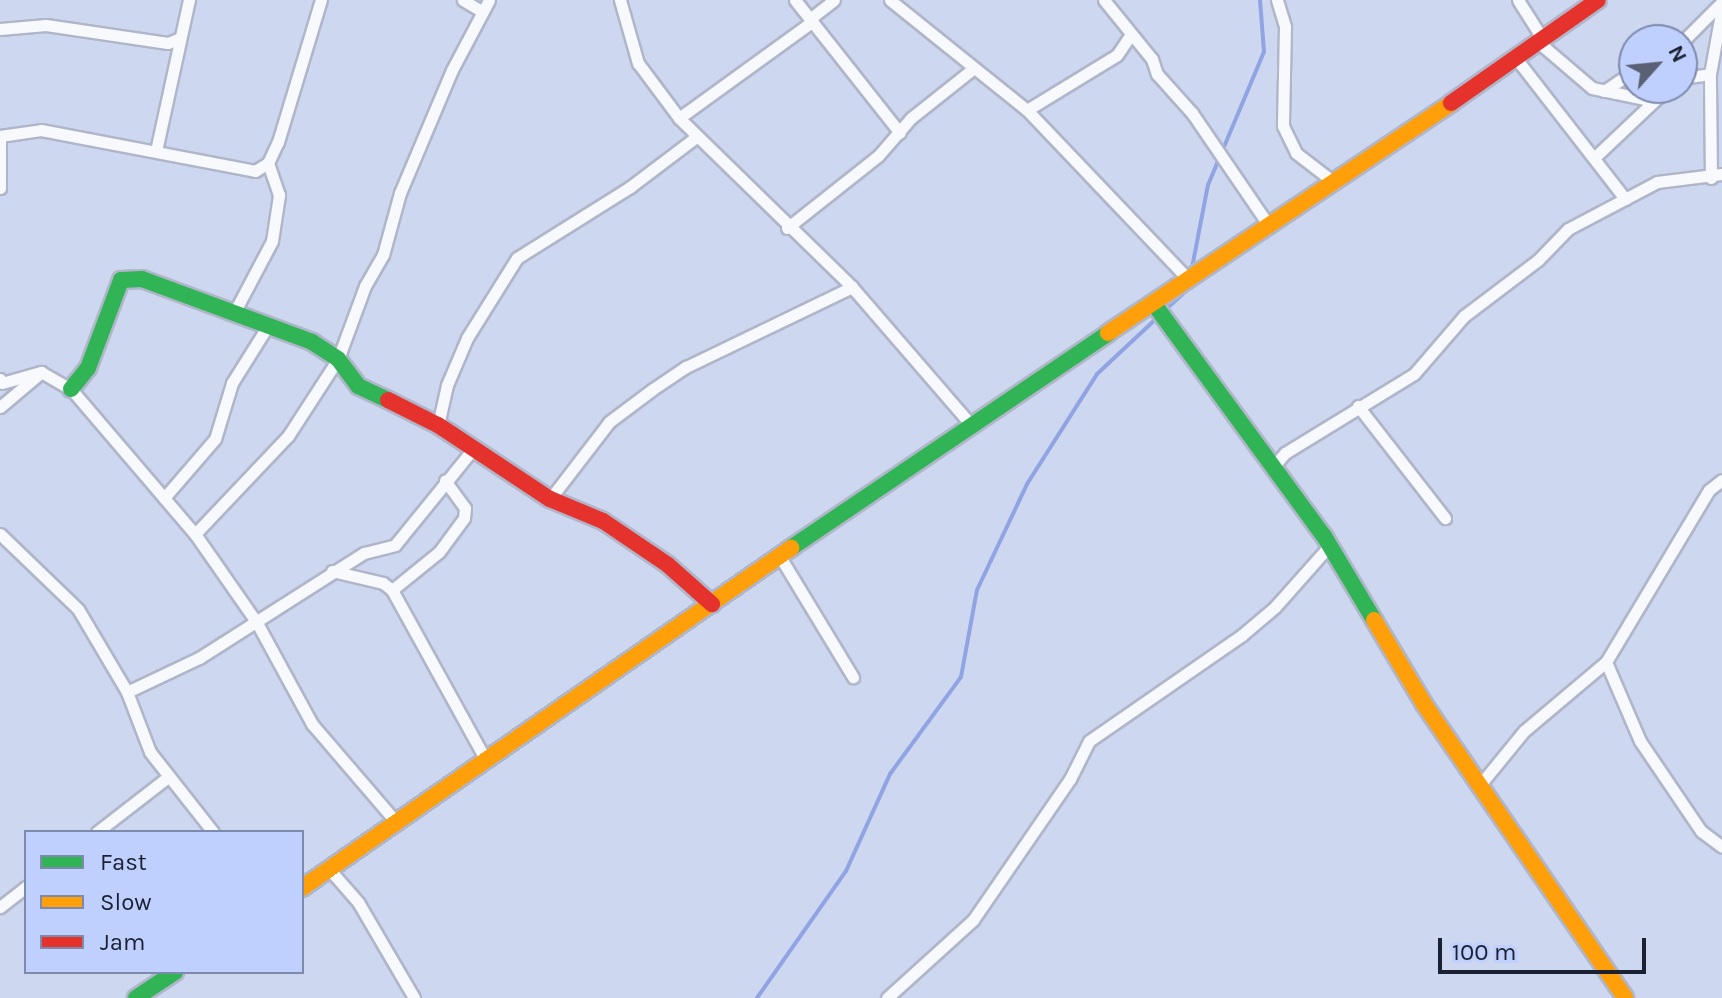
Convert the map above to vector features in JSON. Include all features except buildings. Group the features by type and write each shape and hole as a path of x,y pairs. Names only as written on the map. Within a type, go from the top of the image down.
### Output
{"street":[{"path":"156,151 178,39 189,0"},
{"path":"235,311 272,241 279,195 268,163 321,0"},
{"path":"463,0 481,11"},
{"path":"195,534 288,436 338,359 365,286 383,255 400,193 481,11 489,0"},
{"path":"620,0 638,63 679,118 787,228 852,287 972,426"},
{"path":"795,0 900,133"},
{"path":"679,118 812,20 834,0"},
{"path":"1104,0 1130,36 1152,59 1157,74 1205,131 1269,226"},
{"path":"1277,0 1285,27 1283,126 1296,153 1335,183"},
{"path":"1518,0 1539,40 1571,75 1604,91 1618,93"},
{"path":"304,887 779,555 1335,183 1598,0"},
{"path":"895,2 1027,110 1189,280"},
{"path":"1698,27 1722,5"},
{"path":"1274,466 1285,453 1414,374 1464,316 1538,260 1568,229 1625,199 1683,175 1716,176 1710,74 1722,5"},
{"path":"0,29 46,25 168,43 178,39"},
{"path":"1027,110 1117,55 1130,36"},
{"path":"1515,57 1596,156 1625,199"},
{"path":"787,228 900,133 911,118 974,68"},
{"path":"1698,76 1710,74"},
{"path":"1604,91 1618,82"},
{"path":"1596,156 1651,104"},
{"path":"0,188 0,136 41,130 255,171 268,163"},
{"path":"438,425 447,385 467,338 517,258 617,195 696,137"},
{"path":"71,389 88,368 116,286 127,277 235,311 312,342 338,359 358,386 438,425 550,499 603,521 668,565 712,604"},
{"path":"550,499 609,422 653,389 706,357 852,287"},
{"path":"1154,304 1330,545 1479,786 1625,998"},
{"path":"164,498 215,439 232,383 269,324"},
{"path":"0,407 41,372"},
{"path":"0,379 2,383 41,372 71,389 195,534 257,623 312,724 396,822"},
{"path":"1358,406 1445,518"},
{"path":"1260,448 1285,453"},
{"path":"127,692 257,623 332,571 395,545 473,449"},
{"path":"392,590 439,552 464,518 465,508 445,480"},
{"path":"1479,786 1524,731 1606,662 1709,490 1722,480"},
{"path":"0,534 78,609 127,692 150,752 211,830"},
{"path":"887,998 973,920 1070,779 1089,741 1253,625 1330,545"},
{"path":"779,555 853,677"},
{"path":"332,571 383,583 392,590 486,760"},
{"path":"1606,662 1640,741 1701,831 1722,847"},
{"path":"100,830 168,777"},
{"path":"330,870 358,902 414,998"},
{"path":"0,907 24,889"},
{"path":"136,998 172,974"}],"waterway":[{"path":"1191,273 1208,185 1264,52 1260,0"},
{"path":"1165,310 1188,289"},
{"path":"757,998 846,871 890,774 961,677 977,590 1027,484 1097,374 1159,316"}],"traffic: fast":[{"path":"71,389 88,368 121,280 142,279 312,342 338,359 358,386 388,400"},
{"path":"1154,304 1324,536 1374,620"},
{"path":"791,548 1108,333"},
{"path":"136,998 172,974"}],"traffic: slow":[{"path":"1108,333 1451,103"},
{"path":"304,887 791,548"},
{"path":"1374,620 1424,704 1625,998"}],"traffic: jam":[{"path":"1451,103 1598,0"},
{"path":"388,400 438,425 550,499 603,521 668,565 712,604"}]}
